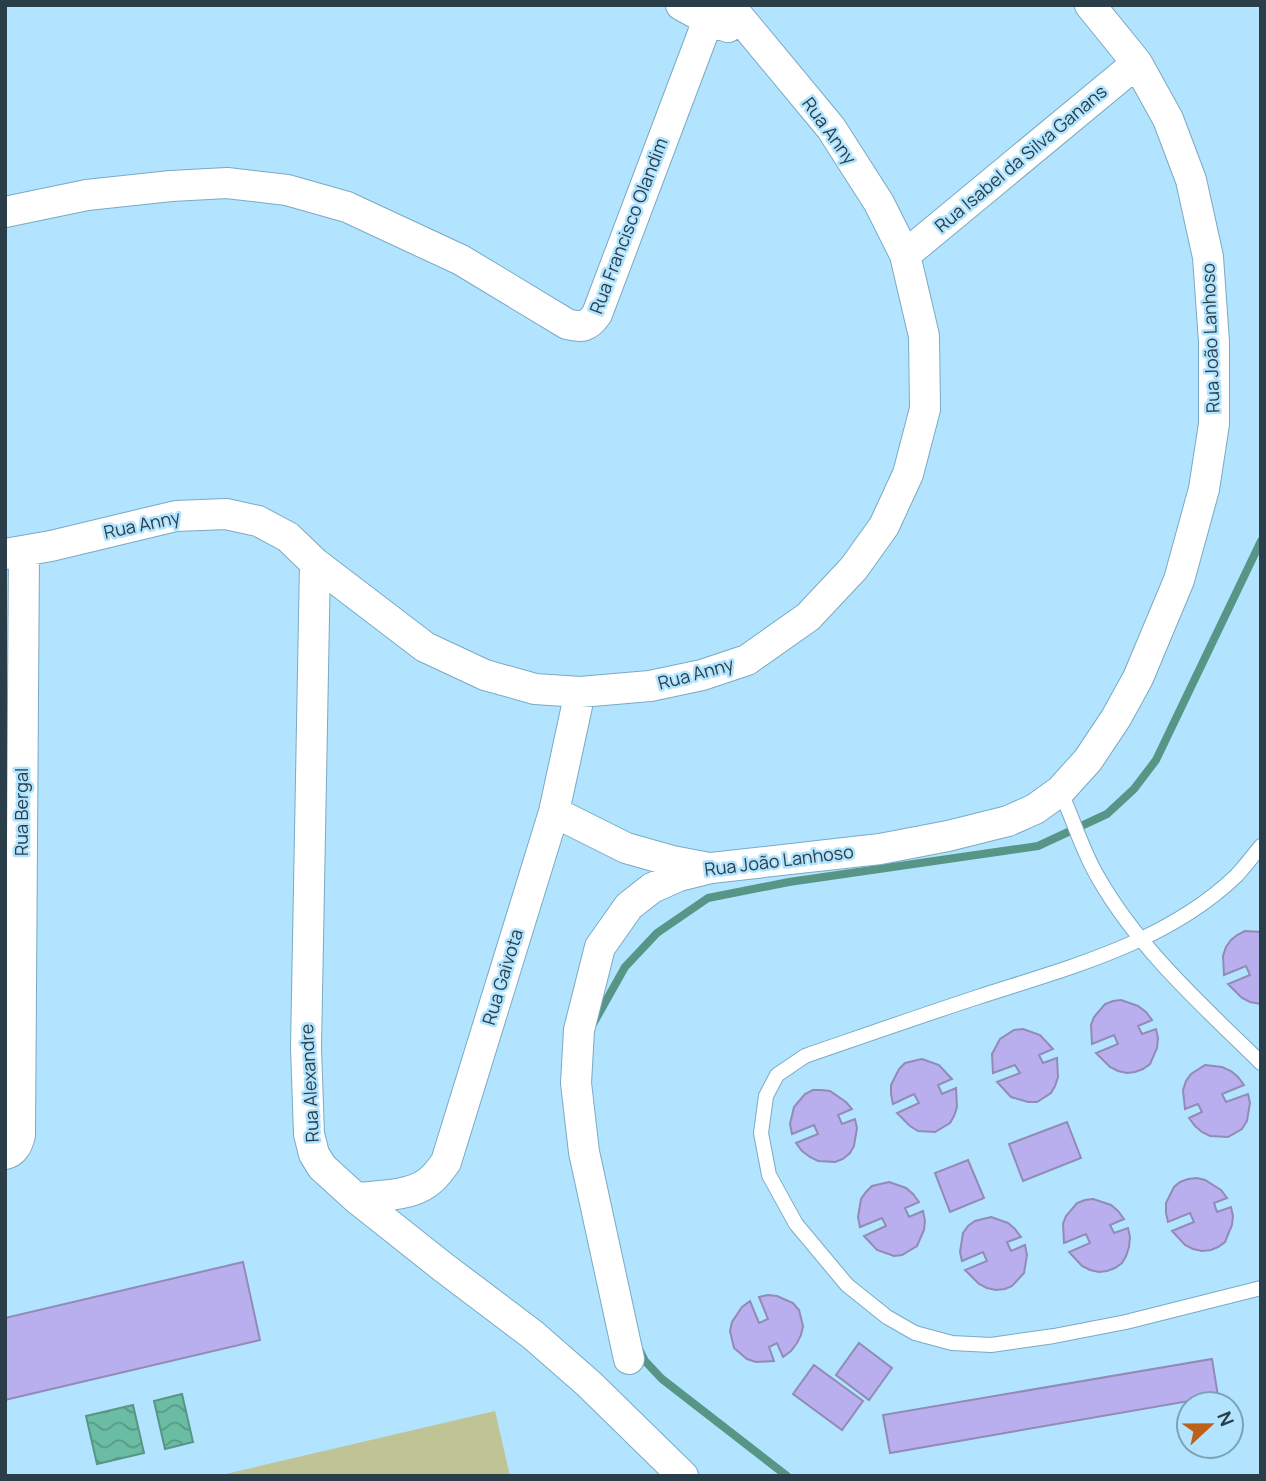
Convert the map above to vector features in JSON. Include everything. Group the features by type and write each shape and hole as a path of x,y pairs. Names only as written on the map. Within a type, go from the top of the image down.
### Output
{"street":[{"path":"681,5 719,13"},
{"name":"Rua João Lanhoso","path":"629,1359 584,1152 576,1083 579,1030 600,947 629,906 652,888 679,876 711,868 880,849 948,836 1008,821 1035,809 1066,804 1088,760 1138,678 1179,580 1204,489 1214,424 1214,342 1208,257 1191,180 1168,119 1137,63 1090,5"},
{"name":"Rua Anny","path":"14,552 51,546 176,516 226,514 258,522 288,537 315,562 425,648 485,676 535,689 580,692 650,686 702,676 747,660 808,617 854,568 884,526 908,474 925,409 924,337 905,255 879,203 831,128 754,36 719,13"},
{"name":"Rua Francisco Olandim","path":"5,212 88,195 171,186 227,183 288,190 347,206 461,260 567,324 584,326 591,323 597,314 719,13"},
{"name":"Rua Isabel da Silva Ganans","path":"905,255 1137,63"},
{"name":"Rua Bergal","path":"7,1154 18,1143 20,1135 14,552"},
{"name":"Rua Alexandre","path":"315,562 306,1048 309,1133 314,1154 322,1167 356,1198 443,1268 533,1335 589,1384 683,1476"},
{"name":"Rua Gaivota","path":"356,1198 414,1190 436,1176 446,1162 554,812 580,692"},
{"path":"554,812 626,848 660,859 711,868"}],"lane":[{"path":"1066,804 1085,854 1140,939 1208,1012 1261,1063"},
{"path":"1261,846 1238,874 1210,897 1182,917 1140,939 1068,968 805,1056 777,1075 766,1096 761,1133 769,1175 796,1224 847,1285 887,1317 915,1333 952,1343 991,1345 1126,1322 1261,1288"}],"shaded area":[{"path":"495,1411 510,1476 217,1476"}],"water":[{"path":"182,1394 193,1442 165,1449 154,1401"},
{"path":"133,1405 144,1453 97,1464 86,1416"}],"building":[{"path":"1245,931 1261,932 1261,1004 1242,998 1228,984 1250,975 1246,966 1224,975 1223,956 1226,947 1231,940"},
{"path":"1121,1000 1146,1012 1152,1020 1138,1026 1142,1034 1156,1029 1158,1038 1150,1064 1135,1072 1118,1071 1096,1053 1118,1044 1114,1035 1092,1044 1091,1025 1094,1017 1105,1004"},
{"path":"1023,1029 1040,1035 1053,1049 1039,1055 1043,1063 1057,1058 1058,1077 1055,1086 1051,1093 1037,1102 1011,1097 997,1082 1020,1073 1015,1065 993,1073 992,1054 1000,1039 1014,1030"},
{"path":"922,1059 939,1065 952,1079 938,1085 942,1094 956,1088 957,1107 954,1116 950,1123 935,1132 918,1131 897,1113 919,1103 914,1094 893,1104 891,1094 891,1085 899,1069 905,1063"},
{"path":"1205,1065 1231,1071 1244,1085 1222,1094 1226,1102 1248,1094 1250,1103 1247,1121 1242,1129 1228,1137 1210,1136 1195,1126 1189,1118 1202,1112 1198,1104 1185,1109 1183,1090 1186,1081 1191,1074"},
{"path":"813,1090 830,1091 852,1109 838,1115 842,1124 855,1119 857,1128 854,1146 843,1159 835,1162 818,1161 802,1151 796,1143 818,1134 814,1125 792,1134 790,1124 794,1107 805,1094"},
{"path":"1067,1122 1081,1158 1023,1181 1009,1144"},
{"path":"968,1160 984,1198 950,1212 935,1173"},
{"path":"1197,1178 1221,1190 1227,1198 1214,1203 1217,1212 1231,1207 1233,1216 1225,1242 1211,1250 1193,1249 1185,1245 1172,1231 1194,1222 1190,1213 1168,1222 1166,1213 1166,1203 1174,1187 1180,1182"},
{"path":"889,1182 906,1188 913,1194 919,1202 905,1208 909,1217 923,1211 925,1221 917,1246 902,1255 894,1256 877,1250 864,1236 886,1226 882,1218 860,1227 858,1217 861,1199 866,1192 872,1186"},
{"path":"1093,1199 1111,1205 1118,1211 1124,1219 1110,1225 1114,1233 1128,1228 1130,1237 1122,1263 1107,1271 1099,1272 1082,1266 1069,1252 1090,1243 1086,1234 1064,1243 1063,1224 1066,1216 1077,1203"},
{"path":"991,1217 1008,1223 1015,1229 1021,1237 1007,1242 1011,1251 1025,1245 1027,1255 1024,1273 1012,1286 1005,1289 987,1288 965,1270 987,1261 983,1252 962,1261 960,1252 963,1233 968,1226 975,1221"},
{"path":"243,1262 260,1340 5,1400 5,1318"},
{"path":"768,1295 793,1303 799,1310 803,1326 791,1351 783,1357 777,1343 769,1347 774,1361 756,1362 747,1359 734,1348 730,1331 732,1322 742,1307 750,1301 759,1323 768,1319 759,1297"},
{"path":"859,1343 892,1368 869,1400 836,1375"},
{"path":"1212,1359 1217,1390 1175,1390 1175,1403 890,1453 883,1415"},
{"path":"814,1365 863,1401 842,1430 793,1394"}],"waterway":[{"path":"593,1024 625,967 657,933 708,898 789,882 1038,846 1107,814 1134,789 1156,760 1261,541"},
{"path":"639,1349 645,1361 662,1379 787,1476"}]}
